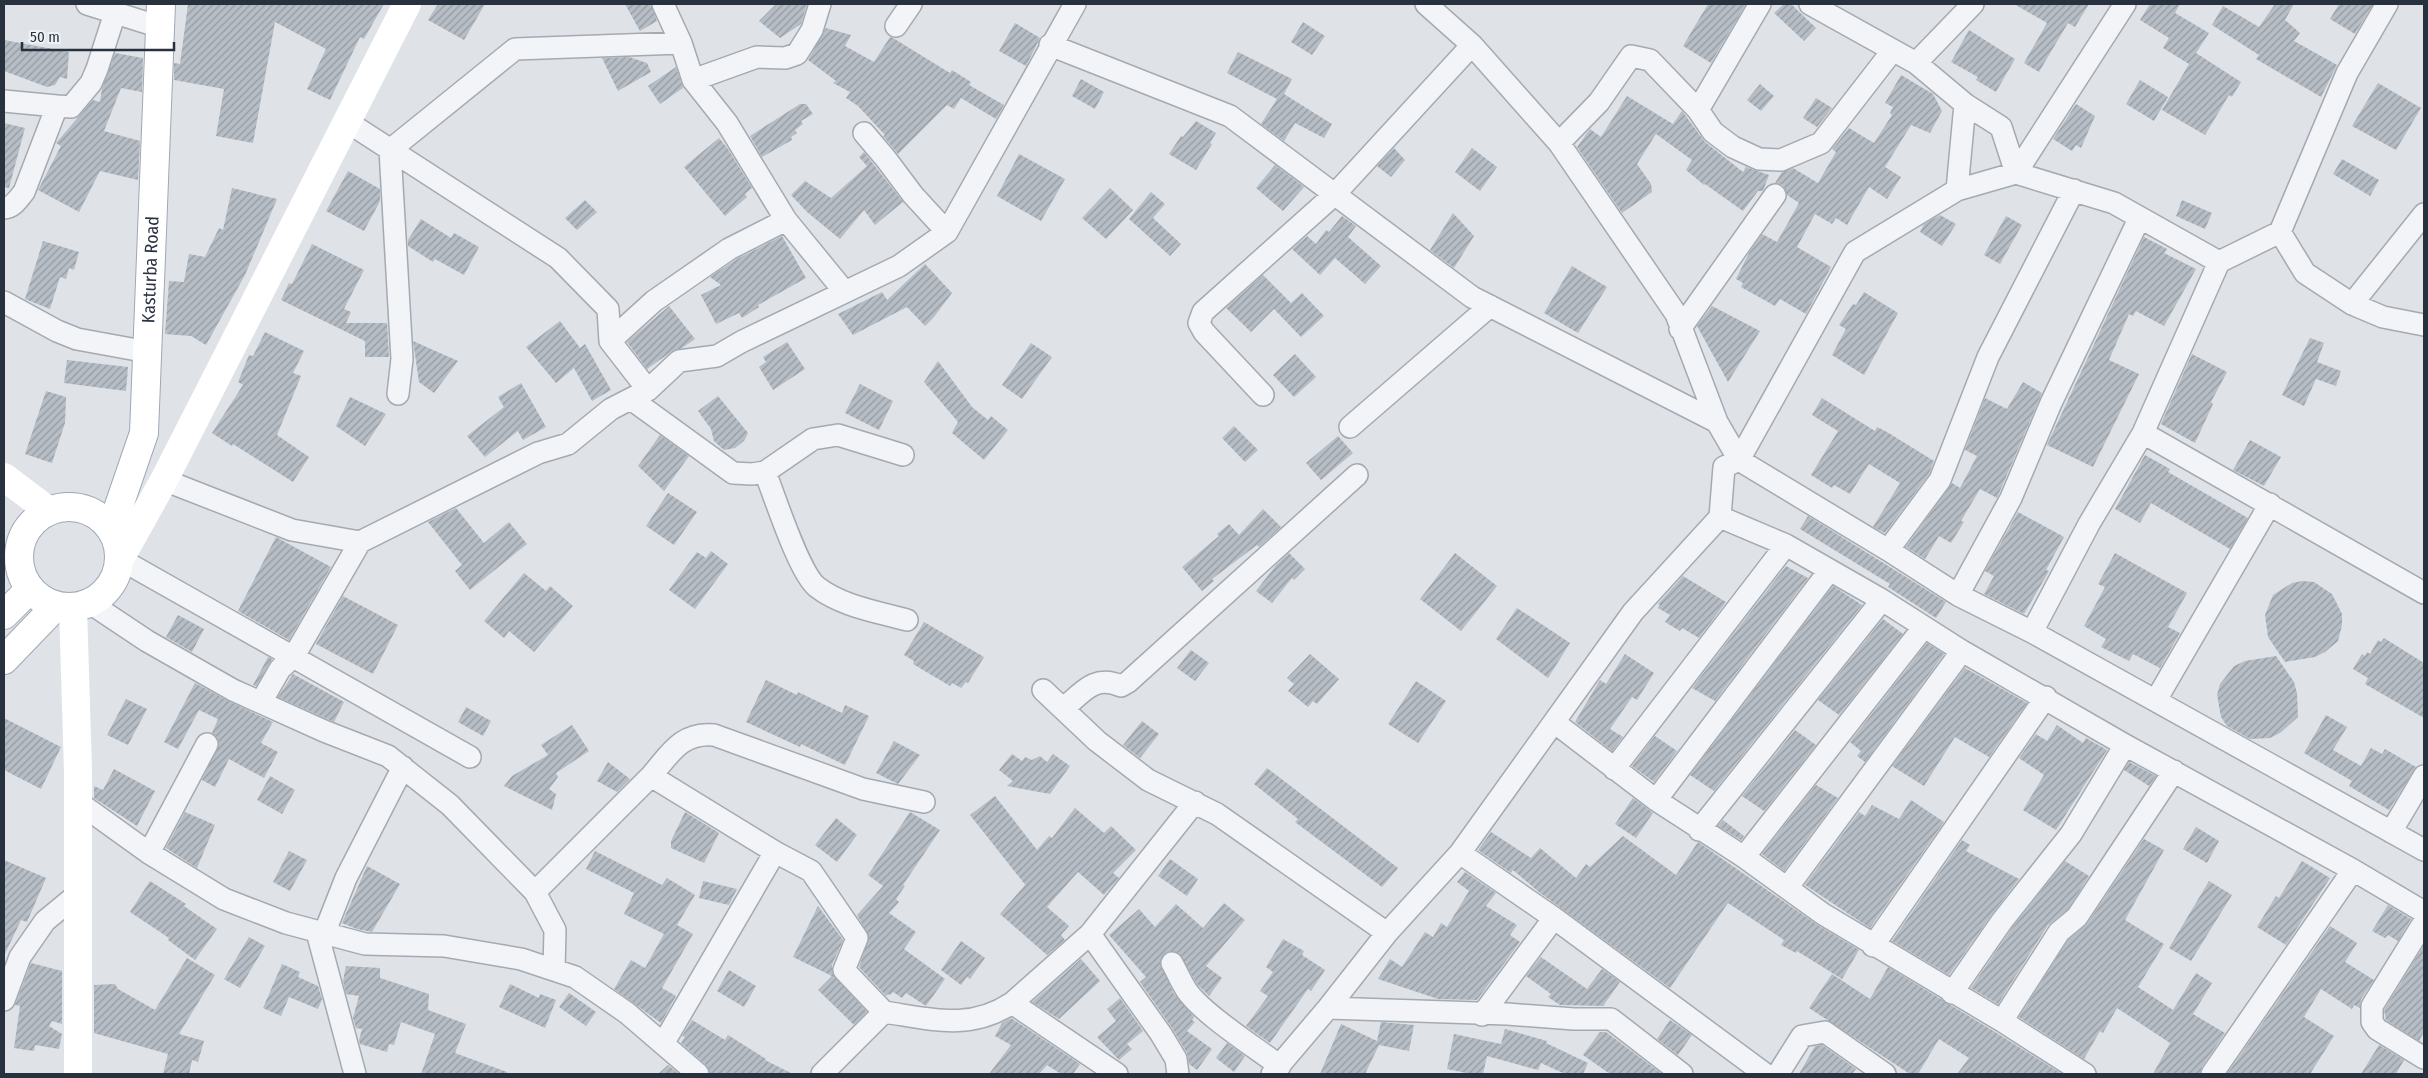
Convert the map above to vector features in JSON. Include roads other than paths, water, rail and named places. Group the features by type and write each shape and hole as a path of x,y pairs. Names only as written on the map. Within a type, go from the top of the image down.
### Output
{"main road":[{"path":"4,660 73,605 104,594 115,580 120,559 164,480 407,4"},
{"name":"Kasturba Road","path":"111,529 144,433 160,15"},
{"path":"4,477 49,511"},
{"path":"73,605 42,599 30,589 22,575 19,561 20,545 26,531 36,520 49,511 66,507 83,509 99,517 111,529 118,545 120,559"},
{"path":"4,615 30,589"},
{"path":"73,605 79,893 78,1074"}],"street":[{"path":"87,4 115,13 160,15"},
{"path":"663,4 681,43 693,80 727,123 786,220 844,291"},
{"path":"693,80 757,57 785,58 797,54 812,30 820,4"},
{"path":"896,26 912,4"},
{"path":"261,702 280,669 294,656 360,542 538,454 568,444 611,409 640,394 679,361 717,356 844,291 899,266 947,232 1050,45 1075,4"},
{"path":"1426,4 1472,45 1559,144 1676,314 1680,329 1717,422 1739,460 1888,550 1958,595 2032,632 2424,850"},
{"path":"1698,110 1760,4"},
{"path":"1810,4 1916,63 1965,104 2001,127 2016,173"},
{"path":"1916,63 1973,4"},
{"path":"2016,173 2125,4"},
{"path":"2032,632 2089,524 2143,433 2219,262 2280,232 2347,73 2387,4"},
{"path":"4,101 71,106 91,83 98,69 115,13"},
{"path":"390,150 515,49 681,43"},
{"path":"1050,45 1230,116 1472,297 1717,422"},
{"path":"1263,395 1204,332 1200,327 1200,318 1211,303 1335,194 1472,45"},
{"path":"1559,144 1599,102 1631,56 1650,60 1698,110 1712,132 1733,147 1759,159 1781,160 1821,143 1893,50"},
{"path":"1957,190 1965,104"},
{"path":"4,208 8,208 16,202 24,192 57,106"},
{"path":"346,121 558,258 608,309 610,341 640,394 733,473 752,474 765,472 813,439 827,436 838,435 903,455"},
{"path":"864,133 912,195 947,232"},
{"path":"390,150 402,359 398,394"},
{"path":"1172,963 1186,990 1192,997 1276,1070 1387,933 1460,854 1633,612 1720,517 1724,467 1739,460 1855,252 1957,190 2016,173 2114,203 2139,219 2219,262"},
{"path":"1888,550 1940,480 1988,356 2074,190"},
{"path":"1680,329 1776,195"},
{"path":"2352,304 2424,214"},
{"path":"1958,595 2011,498 2051,403 2139,219"},
{"path":"610,341 654,301 729,249 786,220"},
{"path":"2280,232 2305,273 2352,304 2383,318 2424,325"},
{"path":"4,302 57,331 77,339 148,352"},
{"path":"1350,427 1490,306"},
{"path":"2143,433 2424,593"},
{"path":"765,472 803,570 815,586 838,599 907,620"},
{"path":"1062,709 1097,682 1104,681 1121,686 1128,682 1357,475"},
{"path":"164,480 292,530 360,542"},
{"path":"2156,700 2270,504"},
{"path":"1720,517 1786,545 1882,600 1923,628 2125,745 2353,870 2424,912"},
{"path":"1614,769 1786,545"},
{"path":"120,559 470,757"},
{"path":"1656,800 1829,571"},
{"path":"1699,830 1882,600"},
{"path":"73,605 156,646 233,690 324,731 388,756 403,767 450,805 535,892 556,930 554,970"},
{"path":"1744,857 1923,628"},
{"path":"1787,888 1962,651"},
{"path":"1043,690 1097,741 1148,780 1217,814 1387,933"},
{"path":"1873,946 2046,698"},
{"path":"1554,722 1656,800 1699,830 1744,857 1873,946 2002,1022 2085,1074"},
{"path":"535,892 683,740 694,736 714,735 863,788 924,802"},
{"path":"149,853 208,744"},
{"path":"1952,993 2002,920 2070,834 2125,745"},
{"path":"355,1074 320,933 403,767"},
{"path":"2002,1022 2059,932 2077,917 2174,771"},
{"path":"650,776 775,852 811,871 857,938 844,970 884,1012 955,1022 996,1014 1012,1003 1090,934 1195,802"},
{"path":"2391,832 2424,776"},
{"path":"78,802 149,853 224,899 286,923 365,944 444,946 521,959 575,977 627,1013 698,1074"},
{"path":"663,1044 775,852"},
{"path":"1460,854 1554,918 1765,1074"},
{"path":"2212,1074 2353,870"},
{"path":"4,1000 20,957 45,921 79,893"},
{"path":"1482,1015 1554,918"},
{"path":"2424,922 2372,1006 2372,1022 2377,1029 2424,1058"},
{"path":"1090,934 1162,1034 1176,1059 1178,1074"},
{"path":"1012,1003 1117,1074"},
{"path":"1328,1008 1611,1019 1682,1074"},
{"path":"822,1074 884,1012"},
{"path":"1778,1074 1802,1036 1825,1032 1885,1074"}]}
